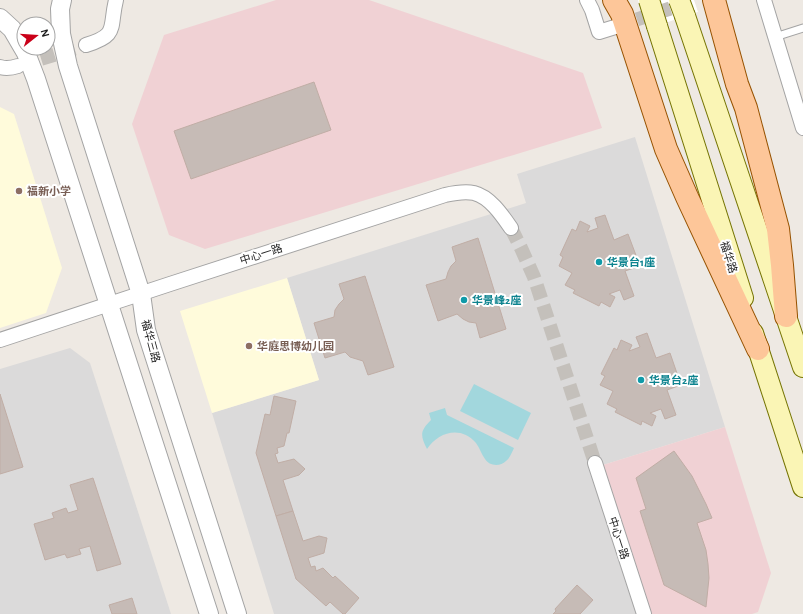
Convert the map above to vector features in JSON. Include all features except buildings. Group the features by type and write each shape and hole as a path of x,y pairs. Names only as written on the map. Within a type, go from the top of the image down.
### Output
{"main road":[{"path":"614,0 622,14 666,149 758,349"},
{"name":"福华路","path":"649,0 758,349 803,487"},
{"path":"714,0 737,84 746,108 778,228 786,316"},
{"path":"682,8 786,316 798,336 803,367"}],"street":[{"name":"福华三路","path":"62,0 60,9 61,34 68,66 141,294 146,330 238,614"},
{"path":"86,45 101,40 110,32 116,0"},
{"path":"587,0 600,32 615,27"},
{"path":"764,0 803,128"},
{"path":"0,18 12,29 26,53 36,79 209,614"},
{"path":"0,67 13,68 18,66"},
{"name":"中心一路","path":"0,340 445,195 460,192 474,193 487,200 499,211 511,228"},
{"name":"中心一路","path":"595,463 644,614"}],"lane":[{"path":"775,36 803,28"}],"shaded area":[{"path":"276,0 369,0 583,73 602,128 205,249 169,235 132,124 164,35"},
{"name":"福新小学","path":"0,107 14,114 62,268 46,313 0,328"},
{"path":"635,137 725,427 603,465 651,614 274,614 212,413 319,380 287,278 526,203 517,174"},
{"name":"华庭思博幼儿园","path":"287,278 319,380 212,413 180,311"},
{"path":"70,348 90,363 171,614 0,614 0,369"},
{"path":"725,427 771,573 758,612 752,614 651,614 603,465"}],"water":[{"path":"474,384 531,413 518,440 460,411"},
{"path":"445,408 447,415 514,448 509,458 504,463 498,465 489,463 479,447 470,437 457,433 450,433 437,438 427,449 422,433 431,420 429,413"}],"pier":[{"path":"638,0 694,0 698,12 647,29"}],"tunnel":[{"path":"617,26 696,0"},
{"path":"21,65 86,45"},
{"path":"511,228 534,277 595,463"}],"place":[{"name":"福新小学","path":"19,191"},
{"name":"华景台1座","path":"599,262"},
{"name":"华景峰2座","path":"464,300"},
{"name":"华庭思博幼儿园","path":"249,346"},
{"name":"华景台2座","path":"641,380"}]}
